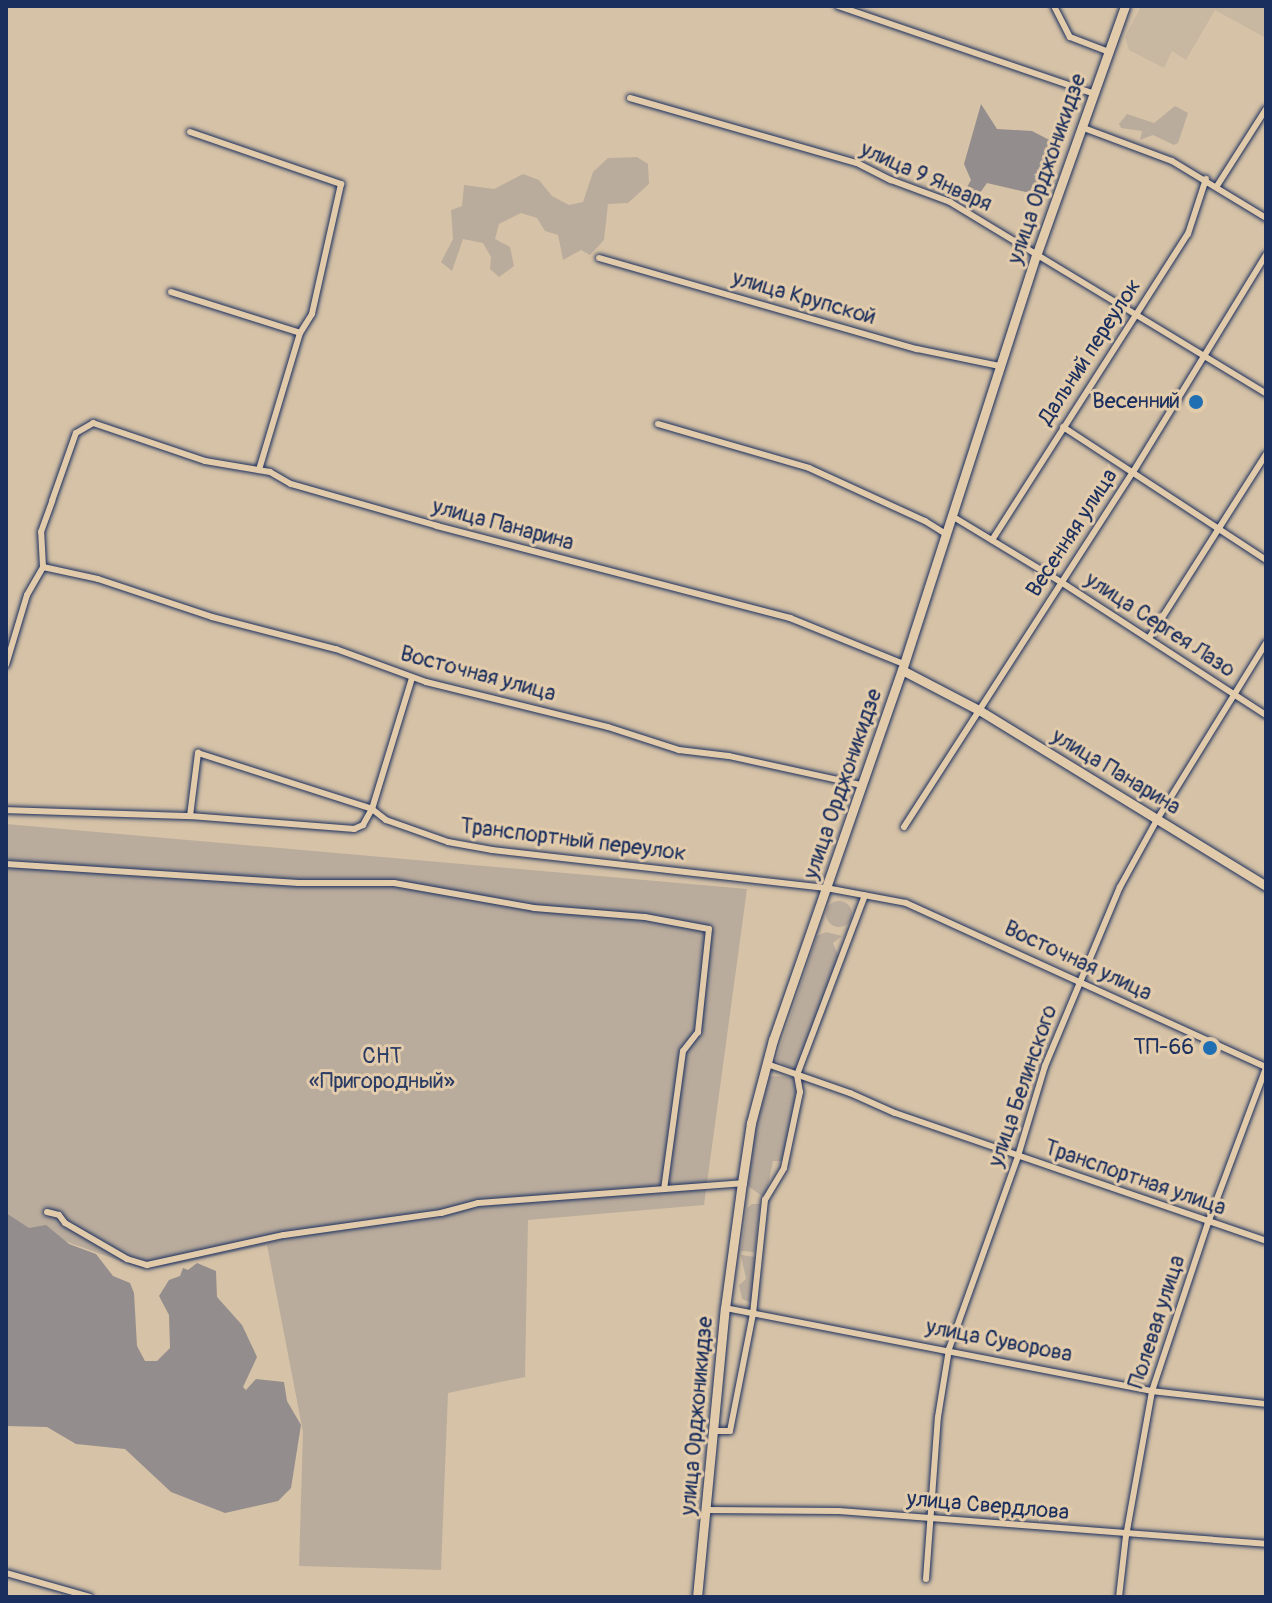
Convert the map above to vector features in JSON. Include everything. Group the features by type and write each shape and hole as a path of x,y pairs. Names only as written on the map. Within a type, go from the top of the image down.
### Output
{"main road":[{"name":"улица Орджоникидзе","path":"697,1596 725,1308 751,1123 767,1064 903,667 1037,253 1106,51 1125,6"},
{"name":"улица Панарина","path":"903,667 979,710 1266,886"}],"street":[{"path":"838,6 1092,93"},
{"path":"1054,6 1070,37 1106,51"},
{"name":"улица 9 Января","path":"630,98 857,163 891,180 950,202 1138,312 1266,393"},
{"path":"1217,186 1266,109"},
{"path":"1081,127 1172,161 1266,218"},
{"path":"190,132 341,184 312,314 300,333 259,470"},
{"name":"Дальний переулок","path":"992,540 1188,234 1206,179"},
{"name":"Весенняя улица","path":"904,827 1133,472 1266,255"},
{"name":"улица Крупской","path":"599,258 917,349 1000,366"},
{"path":"171,292 300,333"},
{"name":"улица Панарина","path":"43,567 41,532 76,433 93,423 205,461 259,470 291,484 437,526 790,618 903,667"},
{"path":"658,424 809,468 925,521 946,534"},
{"path":"1063,427 1266,560"},
{"path":"1149,638 1266,454"},
{"name":"улица Сергея Лазо","path":"952,516 1061,582 1266,715"},
{"path":"6,665 27,595 43,567"},
{"name":"Восточная улица","path":"43,567 98,579 212,617 336,649 412,678 608,727 679,750 729,756 861,785"},
{"name":"улица Белинского","path":"926,1579 938,1417 949,1349 1018,1156 1045,1066 1120,887 1158,818 1266,643"},
{"path":"6,810 190,816 354,829 363,825 372,809 412,678"},
{"name":"Транспортный переулок","path":"190,816 198,753 372,809 386,820 448,842 492,850 826,888"},
{"path":"6,864 298,883 394,883 534,908 645,917 709,929 698,1032 683,1051 667,1147 664,1189"},
{"name":"Восточная улица","path":"826,888 906,903 1266,1068"},
{"path":"713,1431 730,1431 753,1314 765,1200 784,1168 800,1092 797,1075 865,895"},
{"name":"Транспортная улица","path":"767,1064 1018,1156 1266,1241"},
{"name":"Полевая улица","path":"1119,1597 1126,1536 1152,1391 1208,1223 1266,1068"},
{"path":"47,1212 59,1215 65,1223 127,1259 147,1265 284,1235 441,1213 478,1203 742,1183"},
{"name":"улица Суворова","path":"725,1308 949,1349 1152,1391 1266,1404"},
{"name":"улица Свердлова","path":"706,1510 839,1511 1126,1536 1266,1544"},
{"path":"6,1573 90,1597"},
{"path":"697,1596 705,1597"}],"shaded area":[{"path":"1141,6 1266,6 1266,38 1215,10 1186,60 1172,51 1164,68 1129,50 1125,37"},
{"path":"981,104 997,129 1032,131 1059,145 1043,196 987,183 972,204 961,198 971,180 964,164"},
{"path":"6,1213 29,1228 46,1225 69,1244 96,1254 113,1276 130,1283 134,1293 137,1346 145,1361 157,1361 170,1348 169,1315 159,1296 169,1280 180,1276 183,1268 188,1270 197,1263 216,1271 217,1297 242,1325 257,1357 243,1387 246,1390 256,1379 284,1382 287,1401 301,1425 291,1488 278,1501 225,1513 171,1492 125,1449 76,1444 47,1427 6,1426"}],"green space":[{"path":"1175,106 1188,113 1178,143 1174,145 1153,135 1140,140 1142,131 1121,128 1119,124 1127,114 1154,123"},
{"path":"637,157 648,164 649,184 628,203 608,204 604,240 590,255 581,250 563,260 558,235 545,231 537,218 521,213 499,224 495,239 510,247 514,266 499,277 490,269 491,257 483,243 463,239 452,271 441,262 453,239 451,210 462,206 464,185 494,189 523,174 539,180 552,196 569,205 583,202 593,172 608,158"},
{"name":"СНТ «Пригородный»","path":"6,824 747,889 704,1205 528,1220 525,1377 448,1393 441,1570 299,1566 303,1432 267,1245 167,1266 140,1268 6,1220"},
{"path":"839,901 848,905 852,914 848,923 839,927 830,923 826,914 830,905"},
{"path":"826,932 842,936 833,943 839,957 796,1070 776,1060 817,936"},
{"path":"770,1076 794,1077 797,1091 782,1161 773,1161 767,1191 762,1196 748,1186 755,1132"},
{"path":"760,1204 755,1252 741,1251 747,1208"},
{"path":"741,1255 756,1257 752,1303 742,1299 739,1285 746,1279"}],"place":[{"name":"Весенний","path":"1196,402"},
{"name":"ТП-66","path":"1210,1048"}]}
